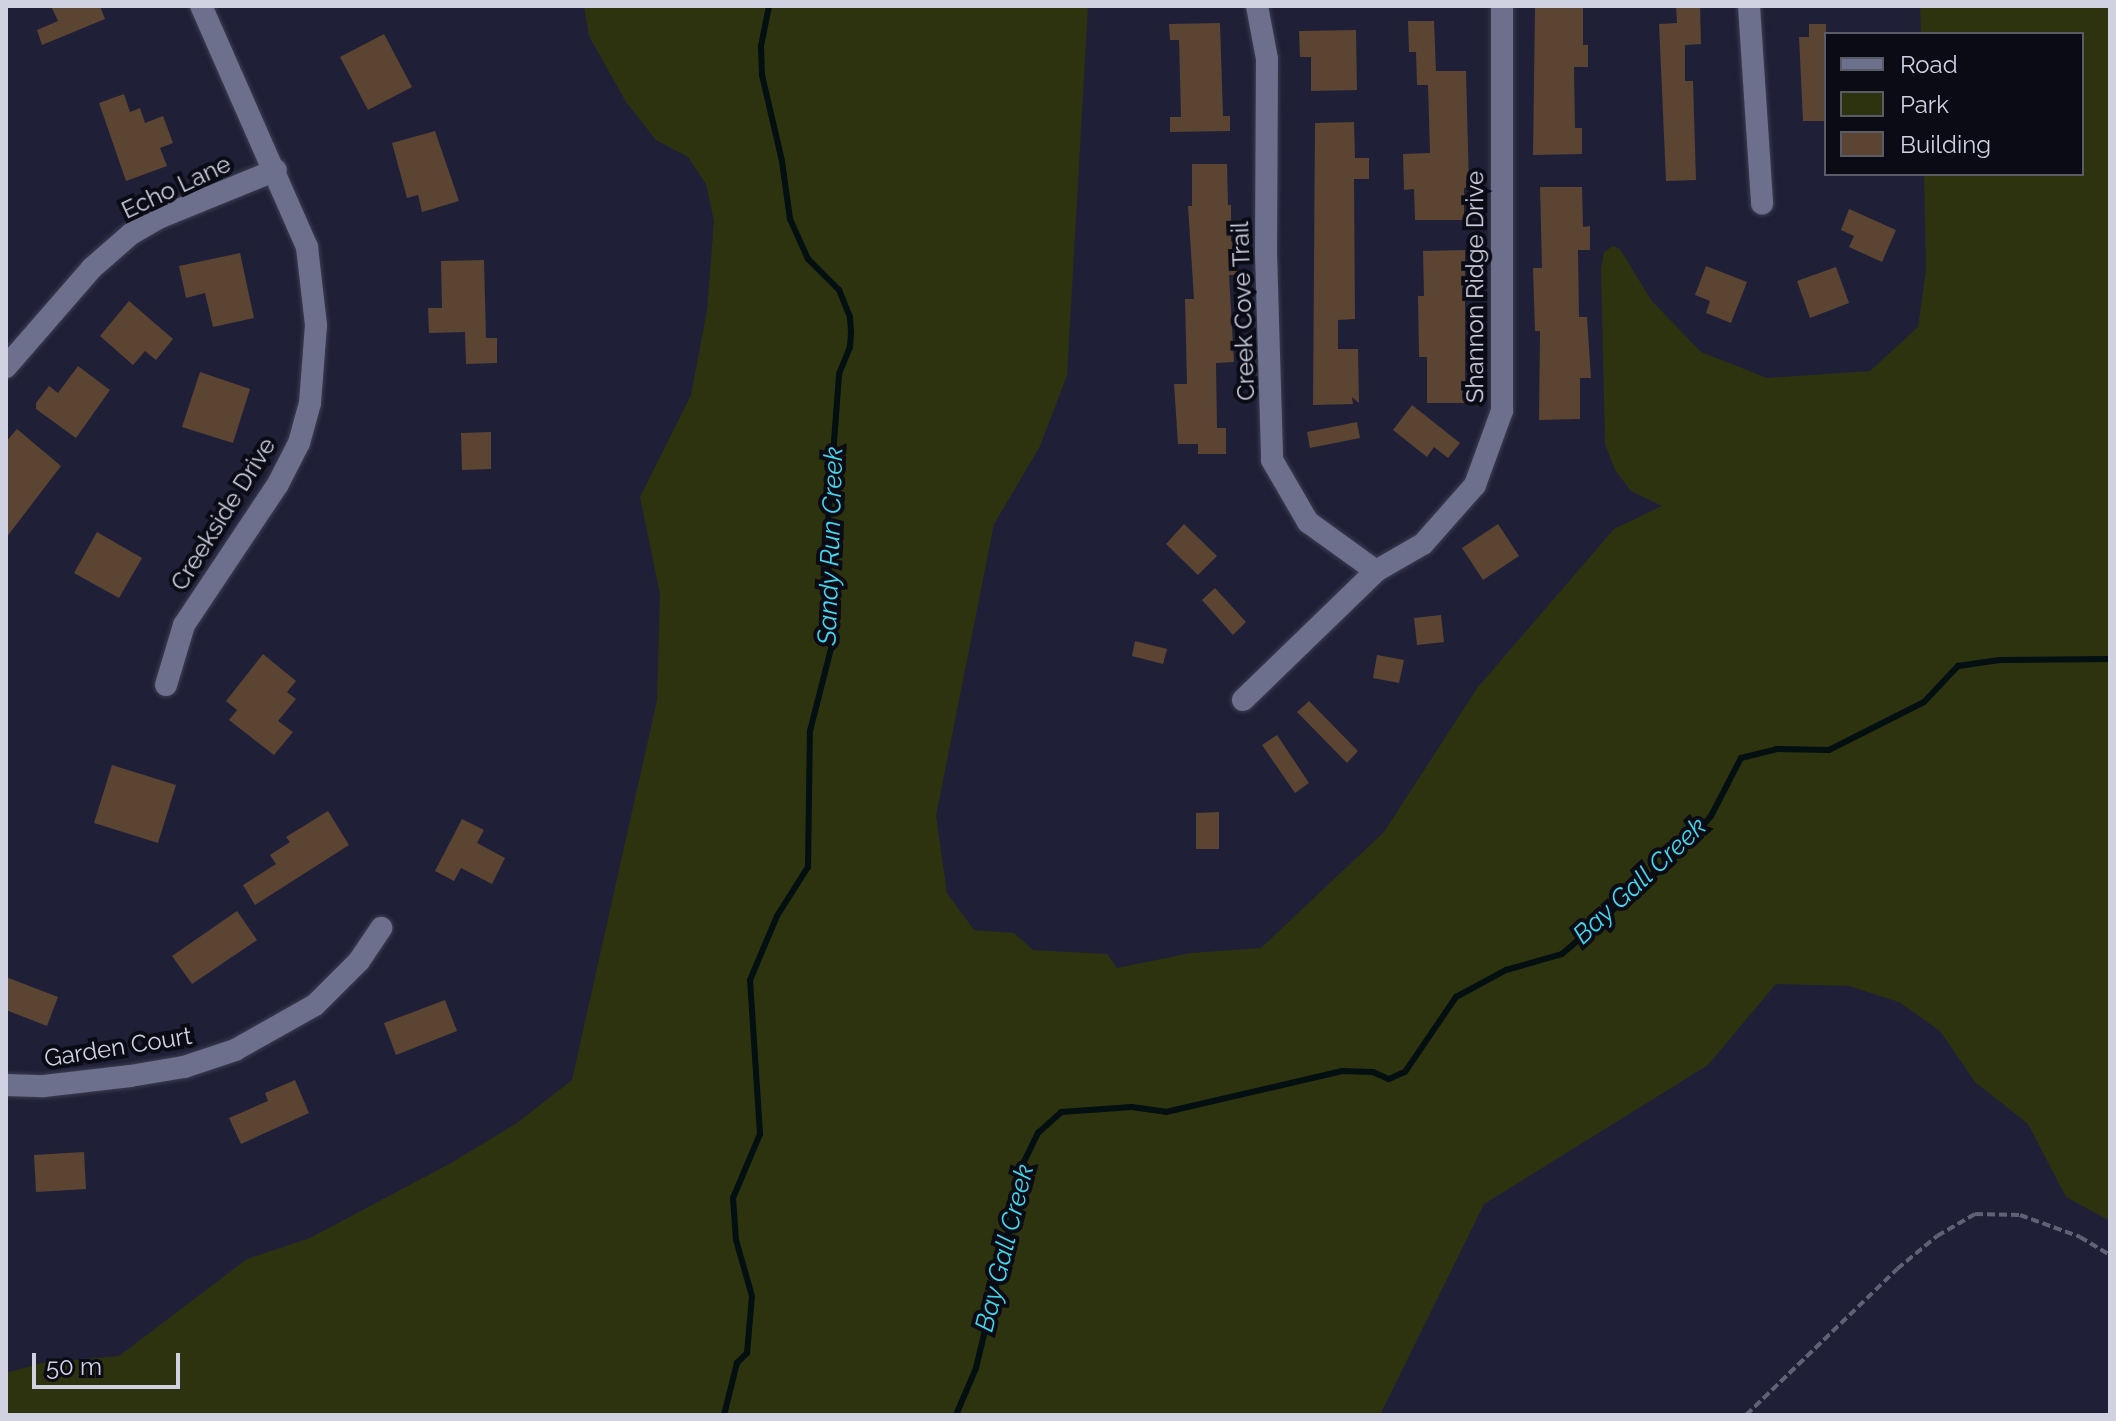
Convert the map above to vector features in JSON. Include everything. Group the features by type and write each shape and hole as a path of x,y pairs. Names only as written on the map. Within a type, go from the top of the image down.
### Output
{"street":[{"name":"Creekside Drive","path":"166,685 184,625 278,484 299,443 310,403 316,325 307,247 276,170 201,6"},
{"name":"Creek Cove Trail","path":"1257,6 1267,59 1266,253 1272,460 1308,522 1376,571"},
{"name":"Shannon Ridge Drive","path":"1243,700 1376,571 1423,544 1475,485 1502,411 1502,6"},
{"path":"1749,6 1762,204"},
{"name":"Echo Lane","path":"6,367 92,268 131,234 161,217 276,170"},
{"name":"Garden Court","path":"6,1085 44,1086 130,1076 184,1067 235,1050 315,1005 359,961 381,928"}],"path":[{"path":"1746,1415 1897,1269 1937,1236 1975,1214 2020,1215 2080,1237 2110,1255"}],"green space":[{"path":"584,6 1088,6 1067,376 1039,448 994,524 936,816 947,893 974,930 1014,933 1033,950 1107,954 1117,968 1191,953 1261,948 1384,832 1478,687 1614,529 1662,506 1631,491 1615,470 1605,444 1601,268 1604,252 1613,246 1620,249 1651,300 1701,352 1767,378 1870,371 1918,327 1926,270 1924,176 2084,176 2084,32 1921,32 1920,6 2110,6 2110,1221 2066,1197 2028,1124 1975,1082 1940,1031 1899,1002 1849,986 1776,984 1708,1065 1484,1204 1380,1415 6,1415 6,1373 41,1363 119,1356 247,1259 310,1238 451,1163 517,1123 572,1080 657,700 660,594 640,497 691,395 707,310 714,221 706,184 688,157 656,140 626,102 589,36"}],"building":[{"path":"51,6 100,6 105,19 42,45 37,30 58,21"},
{"path":"1535,6 1583,6 1583,45 1588,45 1588,67 1574,67 1575,128 1582,128 1582,154 1533,155"},
{"path":"1676,6 1700,6 1701,44 1685,45 1685,81 1693,81 1696,180 1666,181 1659,24 1677,23"},
{"path":"1408,21 1434,21 1436,71 1466,71 1469,187 1464,188 1464,220 1415,220 1414,189 1404,190 1403,154 1430,153 1428,85 1417,85 1416,52 1409,52"},
{"path":"1220,23 1223,116 1230,116 1230,131 1170,132 1170,117 1181,117 1179,40 1170,40 1169,24"},
{"path":"1809,24 1826,24 1824,121 1803,121 1799,37 1809,37"},
{"path":"1356,30 1357,90 1311,91 1311,57 1300,57 1299,31"},
{"path":"384,34 412,87 368,110 340,57"},
{"path":"124,94 130,112 140,108 145,123 163,116 173,143 160,148 167,166 126,181 99,103"},
{"path":"1354,122 1355,158 1369,158 1369,179 1354,179 1355,319 1338,320 1338,349 1358,349 1359,403 1352,397 1353,404 1313,405 1315,123"},
{"path":"435,131 459,201 422,212 418,195 407,198 392,143"},
{"path":"1192,164 1227,164 1231,241 1236,241 1238,275 1229,275 1234,362 1216,363 1217,428 1226,428 1226,454 1198,454 1198,444 1178,444 1174,384 1187,384 1185,299 1194,299 1188,206 1192,206"},
{"path":"1540,187 1582,187 1583,227 1590,226 1590,250 1578,250 1579,317 1587,317 1591,378 1580,378 1580,419 1539,420 1540,331 1535,331 1533,268 1542,268"},
{"path":"1849,209 1896,230 1882,262 1849,247 1854,236 1841,230"},
{"path":"1465,250 1465,403 1427,403 1427,357 1419,357 1418,296 1424,296 1423,251"},
{"path":"240,253 254,318 213,327 205,293 186,298 179,266"},
{"path":"484,260 486,338 497,338 497,363 466,364 465,332 429,333 428,308 442,308 441,261"},
{"path":"1706,266 1747,282 1731,323 1706,313 1710,301 1695,295"},
{"path":"1836,267 1849,303 1810,318 1797,281"},
{"path":"129,301 173,339 156,360 145,351 133,365 100,336"},
{"path":"78,366 110,390 76,438 36,409 36,403 49,386 58,393"},
{"path":"200,372 250,389 233,443 182,427"},
{"path":"1412,405 1460,443 1448,458 1434,447 1427,457 1393,430"},
{"path":"1357,422 1360,438 1310,448 1307,432"},
{"path":"17,429 61,466 6,538 6,442"},
{"path":"491,432 491,469 462,470 461,433"},
{"path":"1184,524 1217,556 1198,575 1166,544"},
{"path":"1498,524 1519,556 1483,580 1462,548"},
{"path":"97,532 142,558 119,598 74,573"},
{"path":"1215,588 1246,622 1233,635 1202,600"},
{"path":"1441,615 1444,642 1417,645 1414,618"},
{"path":"1135,641 1167,649 1163,664 1132,656"},
{"path":"263,654 296,681 287,692 296,699 278,721 293,732 274,755 229,720 237,710 226,701"},
{"path":"1377,655 1404,660 1399,683 1373,678"},
{"path":"1309,701 1358,751 1347,763 1297,712"},
{"path":"1277,735 1309,783 1295,793 1262,745"},
{"path":"112,765 176,785 158,843 94,823"},
{"path":"328,811 349,845 255,905 243,885 276,864 270,855 290,842 286,837"},
{"path":"1219,812 1219,849 1196,849 1196,813"},
{"path":"462,819 484,830 477,843 505,858 492,884 461,868 454,881 435,871"},
{"path":"237,911 257,940 192,984 172,956"},
{"path":"6,977 58,997 47,1026 6,1010"},
{"path":"445,1000 457,1031 396,1055 384,1023"},
{"path":"295,1080 309,1113 241,1144 229,1118 268,1101 265,1093"},
{"path":"84,1152 86,1189 36,1192 34,1155"}],"waterway":[{"name":"Sandy Run Creek","path":"724,1415 737,1363 747,1353 752,1296 736,1240 733,1198 760,1134 750,980 777,916 808,867 810,731 832,645 827,535 839,374 850,347 851,332 850,317 839,290 808,259 790,219 782,161 762,75 761,46 769,6"},
{"name":"Bay Gall Creek","path":"956,1415 976,1368 1012,1218 1017,1176 1038,1133 1061,1112 1132,1107 1166,1112 1342,1071 1373,1072 1389,1079 1405,1072 1456,997 1506,970 1562,954 1678,854 1711,816 1741,758 1776,749 1829,750 1924,702 1958,666 2000,660 2110,659"}]}
